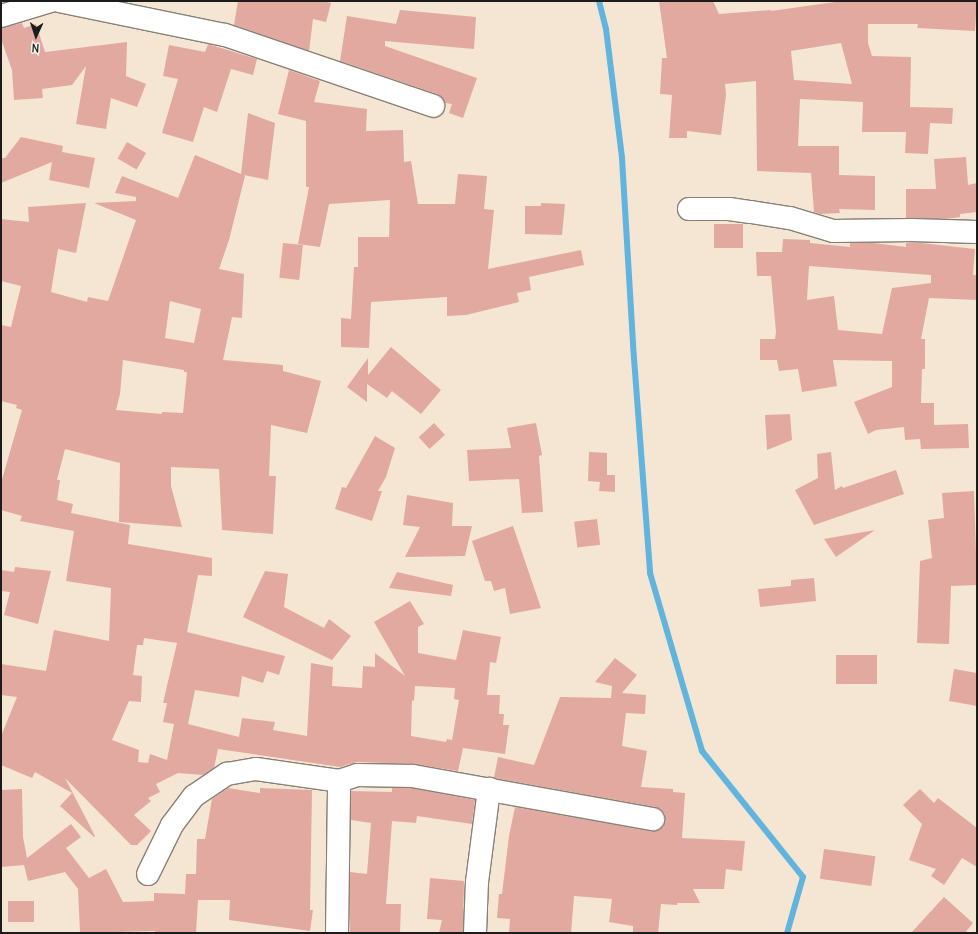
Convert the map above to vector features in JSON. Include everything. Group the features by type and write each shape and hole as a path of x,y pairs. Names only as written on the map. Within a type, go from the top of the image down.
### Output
{"street":[{"path":"1,16 51,1"},
{"path":"59,1 225,35 433,106"},
{"path":"688,209 729,209 744,211 790,218 833,231 912,230 977,232"},
{"path":"148,874 172,825 194,796 227,774 256,769 339,781 357,775 414,776 653,819"},
{"path":"337,933 339,781"},
{"path":"476,933 477,882 489,789"}],"building":[{"path":"238,1 322,1 331,3 326,22 313,19 309,51 234,25"},
{"path":"659,1 713,1 719,14 771,11 842,1 977,1 975,31 917,28 918,24 868,24 868,43 872,56 911,57 910,107 953,108 952,124 930,123 928,154 905,153 906,132 862,132 863,102 800,99 798,146 839,146 839,175 875,176 875,210 839,209 840,213 820,214 814,212 811,173 757,171 756,81 725,84 726,95 721,135 687,131 687,138 669,138 672,95 660,94 662,58 667,58","holes":["841,43 852,84 794,80 791,51"]},
{"path":"400,10 476,17 474,49 385,41 385,46 477,78 463,118 449,113 452,104 445,103 437,94 340,61 347,16 396,24"},
{"path":"22,23 24,28 36,24 45,52 127,42 126,76 146,84 137,107 111,98 106,129 76,124 86,66 72,85 42,89 43,98 14,100 12,70 1,39 1,28"},
{"path":"208,44 257,59 253,75 231,69 217,112 204,107 193,142 162,133 178,79 163,76 169,45 205,52"},
{"path":"289,70 320,81 314,102 367,109 366,131 403,130 404,162 411,161 418,204 455,204 458,174 487,176 484,209 494,210 488,269 581,250 584,265 529,277 531,290 517,293 519,302 466,315 447,316 447,297 371,302 369,348 341,347 341,318 351,319 354,267 358,267 358,237 389,237 390,200 329,204 320,247 298,244 309,187 306,187 306,121 278,114"},
{"path":"248,113 275,123 268,180 244,175 229,240 219,269 244,274 242,318 232,317 223,360 283,365 283,371 321,381 307,433 271,425 269,476 276,476 273,534 222,530 219,469 171,467 171,486 182,527 119,522 120,463 65,449 57,480 60,480 57,500 73,504 71,513 130,525 128,544 212,558 212,576 198,575 187,632 285,656 279,675 267,671 263,683 242,676 239,697 195,690 188,724 239,737 242,718 275,722 273,730 307,736 311,663 333,667 332,686 362,688 363,666 375,667 375,653 405,676 374,622 410,601 424,624 418,627 418,653 456,660 463,630 501,637 496,663 490,662 487,695 500,695 499,714 504,714 503,725 509,725 505,754 463,748 458,771 413,764 357,762 340,767 218,749 214,768 203,775 178,773 156,784 160,792 148,798 151,801 134,815 151,831 137,845 131,845 65,778 95,836 94,837 60,806 72,793 35,772 32,778 1,765 1,736 17,697 1,695 1,664 46,671 54,630 109,641 111,588 66,581 74,531 20,521 22,516 1,510 1,483 22,410 16,408 17,405 1,401 1,325 11,327 21,286 1,281 1,219 29,222 28,207 86,203 76,253 58,249 51,292 87,302 88,297 108,301 136,220 94,203 136,201 136,197 115,193 122,176 178,198 195,155 241,174","holes":["170,301 201,309 194,343 165,338","123,360 184,370 184,372 187,372 183,413 162,412 162,414 116,410 120,394","144,638 177,643 163,703 167,703 163,722 174,724 167,760 150,754 148,763 138,762 139,750 112,740 129,701 141,702 142,676 133,675 137,645 143,645","415,686 455,688 454,699 459,700 452,740 447,739 446,742 411,736 412,700 414,701"]},
{"path":"21,137 63,146 62,152 95,158 89,188 49,180 52,162 1,183 1,158 5,158"},
{"path":"127,142 146,153 137,169 118,158"},
{"path":"966,157 968,185 977,183 977,212 960,214 960,217 946,219 906,218 906,189 936,189 934,159"},
{"path":"541,203 565,204 562,235 525,234 525,206 541,206"},
{"path":"714,224 743,224 743,248 714,248"},
{"path":"783,239 810,240 810,243 850,247 850,243 873,243 906,247 906,243 912,242 975,249 973,275 977,275 977,300 929,298 921,339 925,339 925,369 922,369 921,403 934,403 934,425 968,424 969,448 921,449 920,439 905,440 904,427 876,430 868,434 854,402 892,387 892,361 833,360 837,386 802,392 798,369 779,371 777,360 760,360 760,339 775,339 776,332 771,276 757,276 756,252 782,252","holes":["809,266 931,275 931,283 892,288 882,334 838,330 834,296 807,300"]},
{"path":"283,243 303,245 299,280 279,278"},
{"path":"391,347 441,390 421,414 392,391 387,398 367,384 367,402 347,387 368,358 368,375"},
{"path":"790,414 792,440 767,450 765,415"},
{"path":"434,423 445,435 430,449 419,437"},
{"path":"536,423 542,455 539,456 543,512 522,513 519,479 469,481 467,450 511,448 507,428"},
{"path":"375,436 395,448 386,477 378,491 382,491 372,521 335,509 342,487 346,488"},
{"path":"589,452 607,453 607,475 615,475 615,492 599,491 600,482 588,481"},
{"path":"831,452 835,490 842,486 843,488 896,470 904,494 814,525 795,490 818,478 817,454"},
{"path":"974,491 977,585 951,586 949,644 917,643 920,561 932,558 928,520 944,518 942,493"},
{"path":"407,495 453,503 452,526 472,526 465,556 405,557 420,527 403,525"},
{"path":"597,519 600,545 577,548 574,522"},
{"path":"513,526 541,608 510,614 505,588 494,591 491,581 485,581 472,541"},
{"path":"875,530 836,557 824,539"},
{"path":"15,567 51,571 38,624 4,615 10,592 1,591 1,570 14,572"},
{"path":"265,571 288,574 284,607 324,628 329,619 351,636 332,660 243,617"},
{"path":"397,572 453,585 451,596 389,588"},
{"path":"814,578 816,601 760,607 758,589 791,586 791,580"},
{"path":"836,655 877,655 877,684 836,684"},
{"path":"615,658 637,675 622,693 646,695 645,714 626,713 622,746 647,751 641,787 673,789 673,792 685,793 682,838 745,841 742,871 726,869 724,889 693,889 700,903 677,903 677,905 661,904 658,933 633,933 633,926 609,922 612,899 574,896 571,933 509,933 510,919 497,918 499,894 502,894 509,836 515,807 651,831 658,831 663,827 665,822 665,814 661,809 655,807 494,778 498,757 534,765 560,697 611,698 612,686 595,682"},
{"path":"954,669 977,673 977,706 949,701"},
{"path":"228,788 260,793 260,788 312,790 310,910 313,910 310,931 229,920 230,900 198,900 196,933 155,933 155,931 80,933 78,889 65,872 28,881 24,865 1,867 1,790 22,789 23,837 27,858 71,824 81,837 66,848 89,878 106,869 123,902 154,901 154,893 185,894 186,874 196,874 197,839 205,839 212,799"},
{"path":"392,788 412,788 475,800 472,824 417,816 416,823 392,821 386,904 401,904 400,933 350,933 350,872 367,874 371,823 351,820 351,791 392,792"},
{"path":"920,789 934,803 938,798 977,828 977,867 962,858 944,885 931,876 936,869 909,860 922,824 903,805"},
{"path":"824,849 875,856 871,886 820,879"},
{"path":"430,878 464,881 463,933 439,933 442,920 427,919"},
{"path":"944,897 973,923 965,933 911,933"},
{"path":"8,901 34,901 34,922 8,922"}],"waterway":[{"path":"599,1 606,29 622,158 633,345 650,573 702,751 803,877 787,933"}]}
